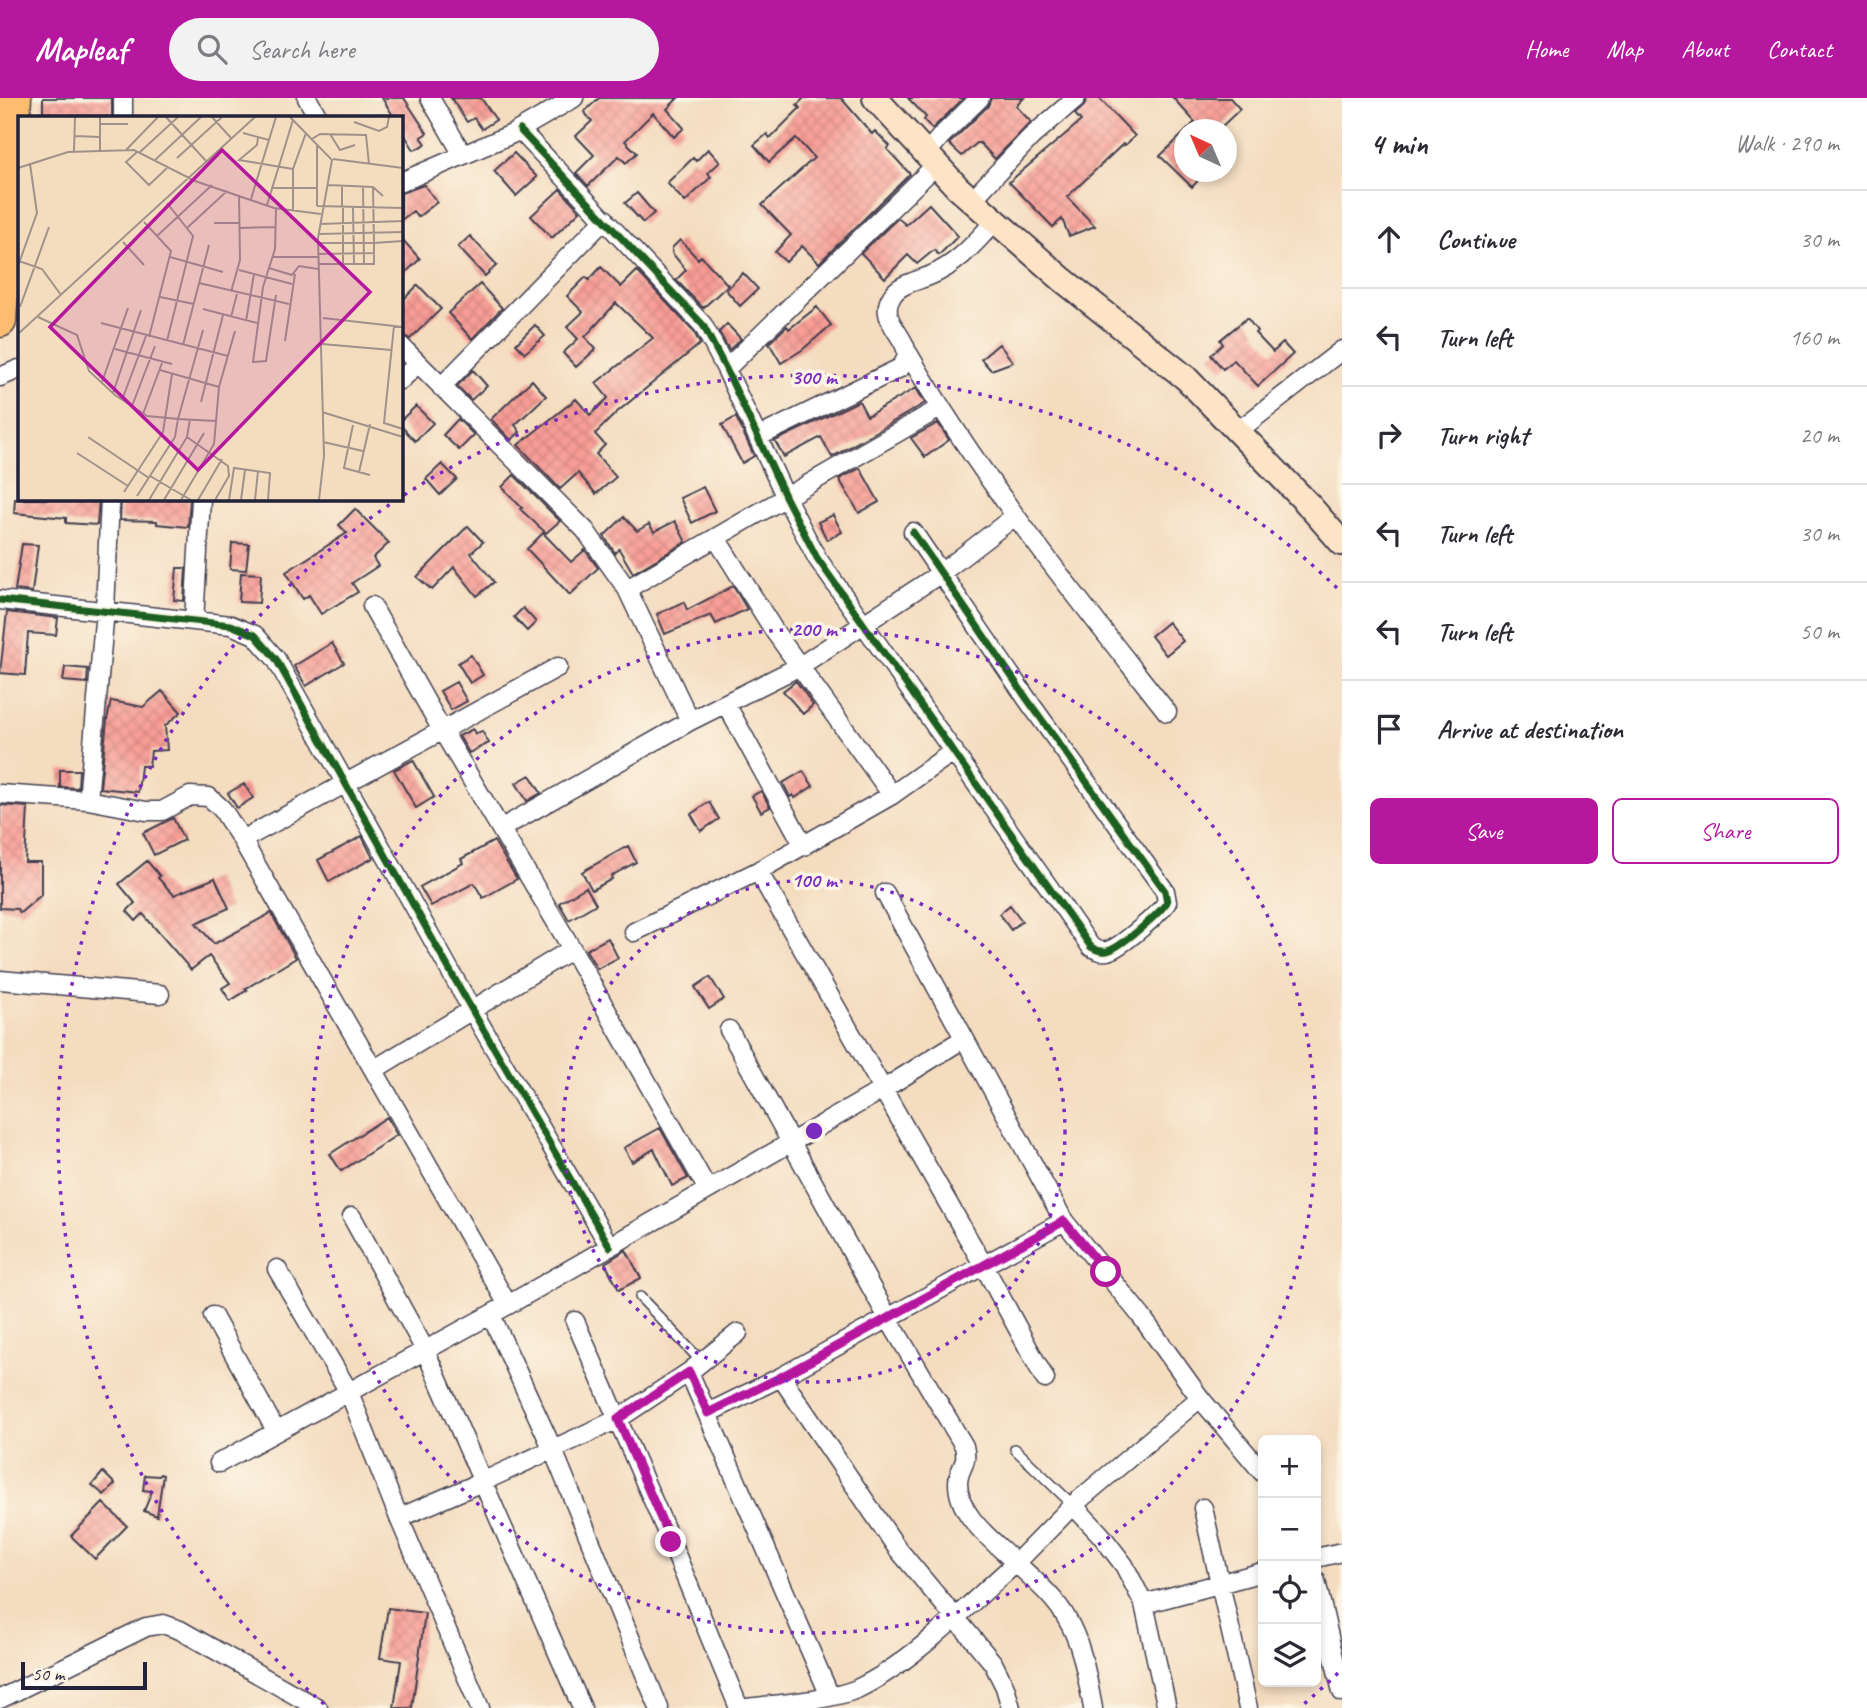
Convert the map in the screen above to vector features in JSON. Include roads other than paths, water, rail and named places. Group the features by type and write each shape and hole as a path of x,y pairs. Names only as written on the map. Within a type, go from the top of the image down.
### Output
{"highway":[{"path":"0,321 15,98"}],"street":[{"path":"122,116 123,98"},
{"path":"307,98 316,116"},
{"path":"430,98 463,155"},
{"path":"402,182 520,130 574,98"},
{"path":"726,369 931,159 941,136 980,98"},
{"path":"971,201 1031,137 1076,98"},
{"path":"878,99 971,201 1063,280 1186,378 1342,543"},
{"path":"520,130 703,325 817,558 1091,947 1099,952 1110,951 1160,912 1167,902 1165,891 913,532"},
{"path":"441,387 605,219"},
{"path":"995,222 947,268 906,284 892,295 887,309 889,320 940,408 1014,516 1167,712"},
{"path":"402,347 585,530 627,589 690,721"},
{"path":"1238,432 1342,350"},
{"path":"758,437 900,368 907,361 908,353"},
{"path":"402,379 418,363"},
{"path":"0,377 18,369"},
{"path":"627,589 940,408"},
{"path":"88,800 105,610 110,500"},
{"path":"194,621 201,500"},
{"path":"502,828 690,721 800,666 941,573 1014,516"},
{"path":"716,538 800,666 892,795"},
{"path":"0,600 232,625 255,635 276,659 472,1010 610,1247"},
{"path":"372,606 572,949 708,1190"},
{"path":"242,840 558,667"},
{"path":"726,704 804,846"},
{"path":"634,932 804,846 892,795 954,751"},
{"path":"0,794 88,800 145,811 162,811 190,796 209,797 222,809 375,1069 508,1305"},
{"path":"758,871 984,1266 1045,1379"},
{"path":"885,893 1064,1221 1141,1316 1200,1398 1258,1467"},
{"path":"375,1069 572,949"},
{"path":"0,981 160,994"},
{"path":"729,1030 888,1318 964,1446 967,1458 958,1479 959,1499 967,1514 1046,1591 1067,1619 1083,1658 1093,1708"},
{"path":"219,1464 491,1315 882,1090 963,1039"},
{"path":"352,1217 425,1350 582,1708"},
{"path":"708,1413 781,1377 1064,1221"},
{"path":"277,1269 349,1392 480,1708"},
{"path":"213,1315 276,1431"},
{"path":"491,1315 553,1450 659,1708"},
{"path":"575,1321 739,1708"},
{"path":"399,1518 618,1419 696,1367 738,1333"},
{"path":"696,1367 708,1413 830,1696"},
{"path":"781,1377 897,1548 993,1663 1005,1687 1011,1708"},
{"path":"747,1708 830,1696 856,1689 905,1659 1016,1563 1073,1505 1200,1398"},
{"path":"1073,1505 1124,1565 1144,1604 1167,1708"},
{"path":"1203,1508 1248,1708"},
{"path":"1321,1558 1342,1552"},
{"path":"1144,1604 1258,1573"},
{"path":"1321,1602 1342,1692"},
{"path":"0,1699 146,1627 163,1624 180,1630 318,1708"}],"lane":[{"path":"640,1297 696,1367"},
{"path":"1015,1449 1073,1505"}]}
